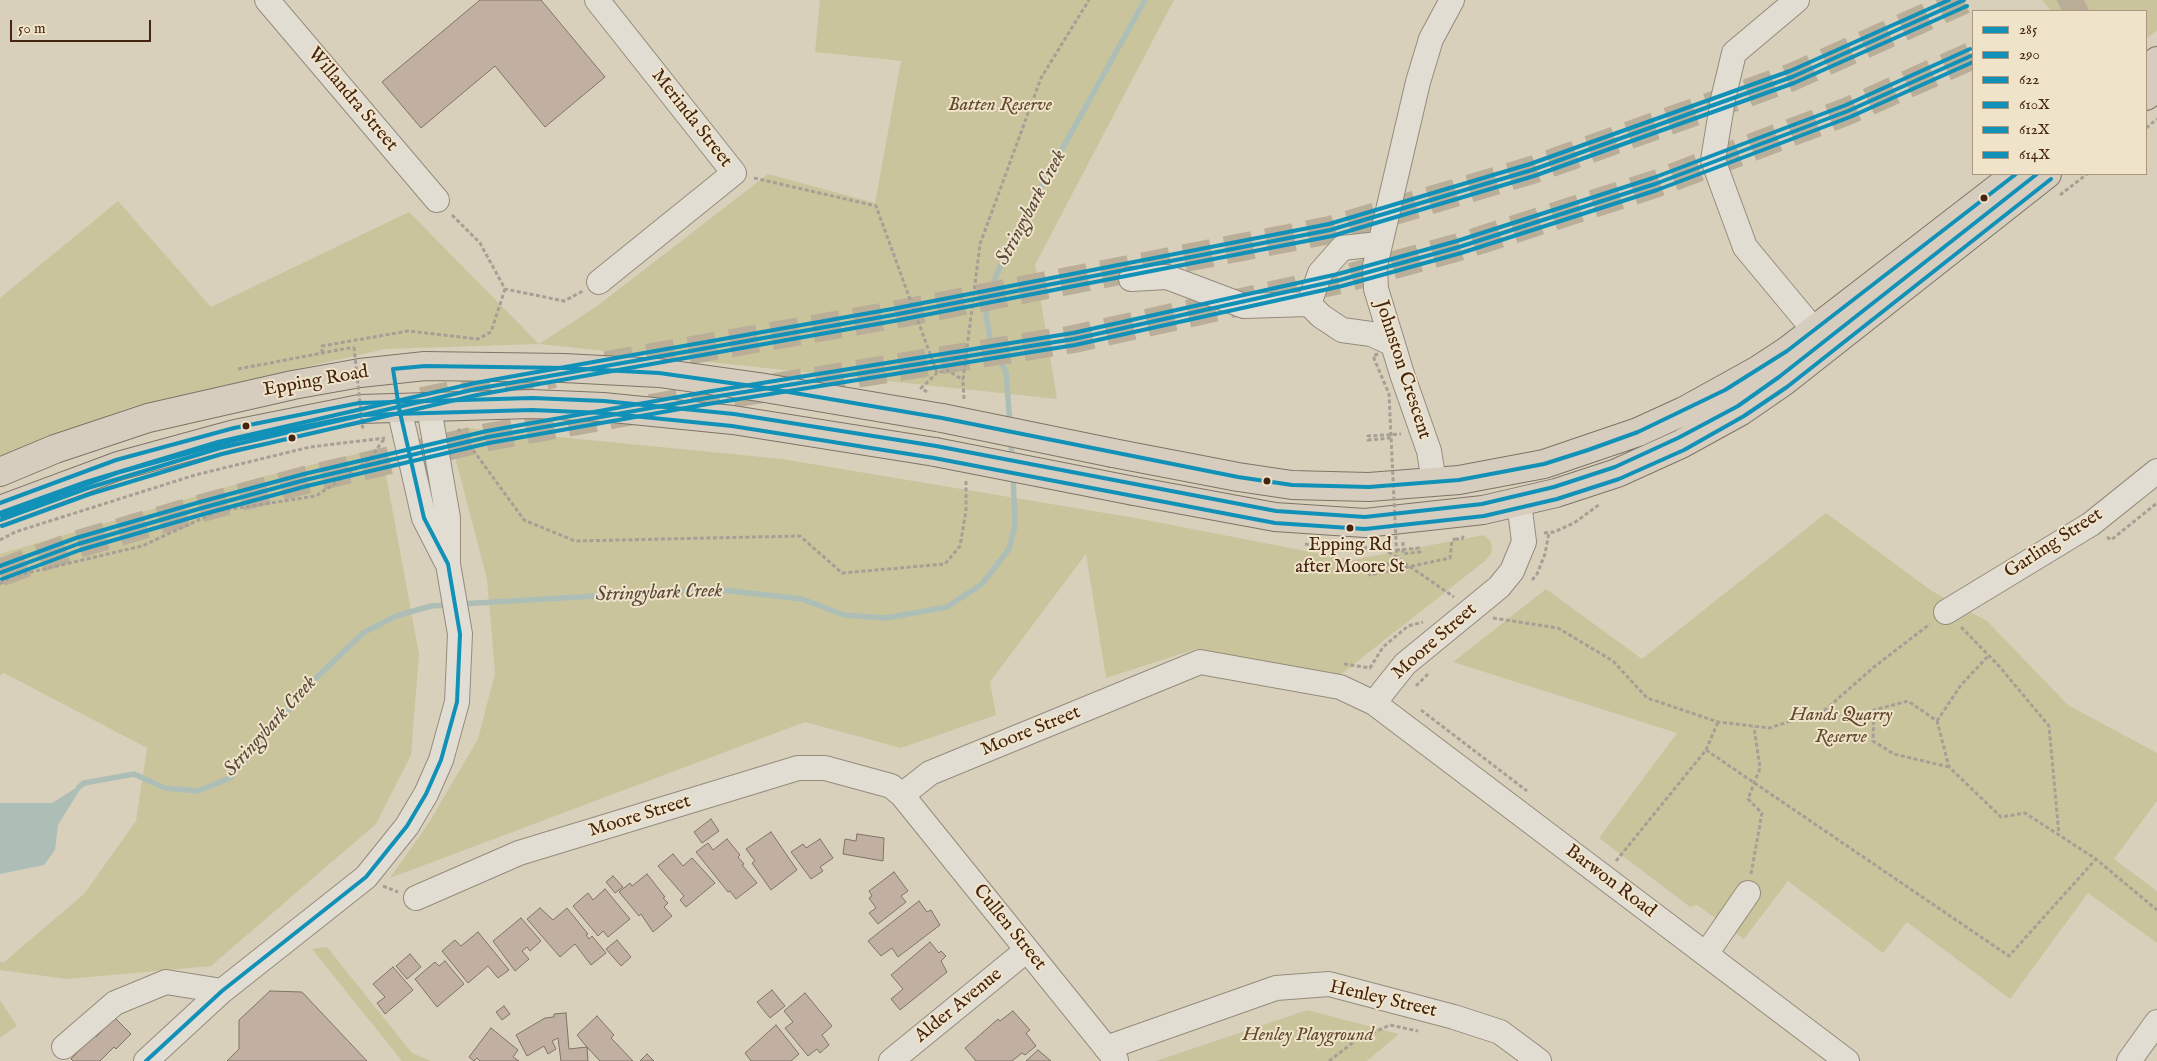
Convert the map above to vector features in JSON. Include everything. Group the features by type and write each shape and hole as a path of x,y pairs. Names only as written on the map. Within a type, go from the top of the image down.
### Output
{"main road":[{"path":"2147,69 2157,61"},
{"path":"2147,95 2157,87"},
{"name":"Epping Road","path":"0,472 54,448 148,418 293,385 394,368 424,366 574,368 659,373 759,387 937,407 1113,453 1185,468 1292,484 1368,487 1434,482 1511,471 1588,450 1684,411 1758,370 1814,330 2015,175"},
{"name":"Epping Road","path":"0,510 118,466 235,434 360,409 532,404 603,407 733,420 935,452 1275,517 1364,523 1483,510 1556,493 1616,473 1681,444 1741,411 1783,382 2046,175"},
{"path":"424,366 429,408"},
{"path":"394,368 399,408"},
{"name":"Moore Street","path":"1511,471 1519,502"}],"street":[{"name":"Merinda Street","path":"597,0 734,173 599,282"},
{"name":"Johnston Crescent","path":"1434,482 1429,451 1386,349 1376,289 1375,266 1418,82 1431,39 1452,0"},
{"path":"1797,0 1734,52 1723,99 1713,160 1745,247 1814,330"},
{"name":"Willandra Street","path":"271,1 437,200"},
{"path":"1309,304 1320,273 1342,248 1379,244"},
{"path":"1131,279 1167,277 1244,306 1309,304 1321,316 1342,330 1371,334 1386,349"},
{"path":"399,408 424,518 448,564"},
{"path":"146,1061 222,991 366,877 398,838 426,794 441,760 457,702 460,634 448,564 448,518 429,408"},
{"name":"Garling Street","path":"1946,612 2091,524 2157,471"},
{"name":"Moore Street","path":"416,898 519,853 798,768 825,768 891,786 902,795 930,773 1200,662 1340,687 1374,704 1405,664 1499,586 1512,570 1524,542 1519,502"},
{"name":"Barwon Road","path":"1374,704 1846,1061"},
{"name":"Cullen Street","path":"902,795 1111,1054"},
{"path":"1706,954 1748,893"},
{"name":"Alder Avenue","path":"891,1061 1027,950"},
{"path":"64,1046 115,1003 166,982 222,991"},
{"name":"Henley Street","path":"1111,1054 1276,988 1329,984 1454,1017 1500,1032 1538,1061"},
{"path":"2129,1061 2157,1022"}],"path":[{"path":"937,407 921,388 937,373 947,370 963,380 980,244 1041,78 1089,0"},
{"path":"2147,127 2157,119"},
{"path":"734,173 876,206 937,373"},
{"path":"322,353 322,346 408,331 478,338 491,332 505,289 480,243 437,200"},
{"path":"505,289 564,301 599,282"},
{"path":"238,369 354,347 363,432"},
{"path":"1386,349 1373,356 1389,394 1397,562 1369,568 1370,575 1450,558 1452,540 1455,539"},
{"path":"454,424 524,520 575,541 800,536 842,573 945,564 960,546 966,511 966,483"},
{"path":"1391,438 1368,440 1368,436 1402,434"},
{"path":"0,540 15,532 195,475 310,447 384,438 369,460 316,496 218,511 142,546 10,577 0,584"},
{"path":"1527,587 1537,574 1545,554 1549,532"},
{"path":"1396,550 1419,548 1420,552 1403,554 1403,540"},
{"path":"1383,547 1455,598"},
{"path":"1486,624 1500,612"},
{"path":"1493,618 1558,628 1613,661 1647,698 1718,722 1769,728 1825,710 1874,667 1946,612 1989,655 2049,726 2059,835"},
{"path":"1937,721 1961,685 1989,655"},
{"path":"1409,690 1423,681 1435,666"},
{"path":"1949,766 1894,754 1873,741 1874,710 1908,701 1937,721 1949,766 2001,817 2025,812 2096,859 2157,910"},
{"path":"1417,706 1523,785 1529,793"},
{"path":"1602,876 1706,750 1718,722"},
{"path":"1748,893 1762,813 1748,799 1760,768 1754,726"},
{"path":"1706,750 2009,956 2096,859"},
{"path":"1329,1061 1355,1042 1390,1024 1419,1032"}],"green space":[{"name":"Batten Reserve","path":"820,0 1174,0 1035,265 1057,399 539,344 597,306 768,174 875,203 901,61 815,52"},
{"path":"2042,0 2157,0 2157,30 2147,38 2147,10 2050,10"},
{"path":"118,201 211,307 409,212 539,344 385,349 131,407 0,459 0,298"},
{"path":"468,428 782,459 1141,519 1352,560 1484,535 1491,542 1492,552 1485,561 1340,675 1196,649 1106,678 1086,554 990,682 996,715 901,748 805,722 390,878 428,824 478,739 495,673 487,579 455,457"},
{"path":"381,448 419,654 411,755 376,824 211,966 67,979 0,970 0,961 3,963 84,894 136,821 147,748 4,673 0,676 0,554 261,477"},
{"name":"Hands Quarry Reserve","path":"1826,513 1932,591 1987,621 2068,705 2157,753 2157,801 2114,859 2157,891 2157,943 2088,893 2010,999 1907,922 1883,953 1788,881 1744,939 1697,905 1690,907 1599,838 1677,733 1453,662 1546,589 1642,659"},
{"path":"327,947 412,1053 431,1061 402,1061 312,949"},
{"path":"0,1000 17,1026 0,1038"},
{"name":"Henley Playground","path":"1307,1010 1399,1034 1367,1061 1156,1061"}],"shaded area":[{"path":"84,783 58,825 55,850 44,865 0,874 0,803 52,803"}],"building":[{"path":"480,0 541,0 605,77 545,127 495,66 421,128 382,82"},
{"path":"711,819 719,831 702,843 694,832"},
{"path":"771,832 797,870 771,890 752,863 755,861 746,849"},
{"path":"857,834 884,838 883,861 843,854 845,839 856,841"},
{"path":"727,839 740,855 738,857 744,864 742,865 757,883 736,899 730,891 728,892 696,852 708,843 713,850"},
{"path":"820,839 833,858 820,867 823,871 811,879 791,852 803,844 806,848"},
{"path":"673,854 683,866 692,858 715,883 686,907 680,900 684,896 658,866"},
{"path":"894,872 908,891 901,896 906,902 878,924 869,913 876,908 869,898 872,896 869,891"},
{"path":"647,874 665,897 663,898 668,903 664,907 672,916 653,932 641,914 639,916 619,892 630,883 632,886"},
{"path":"613,876 623,887 615,893 606,882"},
{"path":"605,889 630,919 608,937 603,931 598,936 573,906 588,893 593,900"},
{"path":"919,901 927,912 931,910 940,925 898,957 892,948 881,956 868,941"},
{"path":"540,908 553,920 567,908 588,934 586,935 589,939 592,936 606,953 591,965 575,944 560,957 527,919"},
{"path":"521,918 541,941 530,951 527,947 522,951 529,959 515,971 493,941"},
{"path":"478,932 509,970 498,978 488,966 468,983 442,951 455,940 461,946"},
{"path":"617,940 631,957 621,966 606,949"},
{"path":"930,942 939,953 941,951 946,956 941,961 947,972 900,1010 891,999 903,989 891,975"},
{"path":"410,954 421,967 407,979 396,966"},
{"path":"445,961 464,984 437,1007 415,979 435,962 439,966"},
{"path":"393,967 413,990 385,1014 377,1003 385,997 373,984"},
{"path":"772,990 785,1006 770,1018 757,1002"},
{"path":"270,991 302,992 367,1061 227,1061 239,1049 239,1020"},
{"path":"805,993 832,1026 822,1035 829,1045 820,1053 817,1049 808,1056 785,1028 793,1022 784,1011"},
{"path":"504,1006 510,1014 502,1020 496,1012"},
{"path":"1013,1011 1030,1030 1026,1033 1036,1046 1025,1055 1022,1053 1012,1061 976,1061 965,1048 998,1019 1000,1021"},
{"path":"566,1013 569,1049 587,1047 588,1061 561,1061 558,1038 552,1041 556,1049 548,1054 544,1046 527,1056 516,1035 545,1018 554,1017 554,1014"},
{"path":"597,1016 614,1035 611,1038 633,1061 600,1061 577,1035"},
{"path":"115,1018 131,1034 116,1049 114,1047 100,1061 73,1061 71,1059 94,1035 96,1037"},
{"path":"776,1025 799,1054 791,1061 751,1061 745,1053"},
{"path":"491,1028 518,1050 513,1057 519,1061 480,1061 477,1058 474,1061 469,1057"},
{"path":"1038,1050 1051,1061 1026,1061"},
{"path":"647,1054 654,1061 640,1061"}],"waterway":[{"name":"Stringybark Creek","path":"1010,425 1006,372 991,343 986,316 996,276 1020,225 1145,0"},
{"name":"Stringybark Creek","path":"1011,439 1012,460"},
{"name":"Stringybark Creek","path":"461,604 713,589 802,599 844,615 886,618 947,607 982,584 1009,549 1015,525 1013,474"},
{"name":"Stringybark Creek","path":"79,787 84,783 134,774 165,788 198,791 230,778 316,678 363,633 396,616 431,606 449,605"}],"tunnel":[{"path":"606,365 893,315 1330,230 1532,170 1792,77 1964,0"},
{"path":"2064,10 2084,0"},
{"path":"0,573 78,544 202,508 305,480 488,437 707,398 1074,339 1340,280 1459,247 1655,184 1848,111 1972,55"},
{"path":"422,401 554,374"}],"transit line":[{"name":"614X","path":"0,513 86,482 218,442 475,383 892,309 1329,224 1530,164 1790,71 1949,0"},
{"name":"610X","path":"0,520 88,488 220,448 476,389 893,315 1330,230 1532,170 1792,77 1964,0"},
{"name":"612X","path":"2,526 90,494 222,454 477,395 894,321 1332,236 1534,176 1794,83 1967,6"},
{"name":"614X","path":"0,566 76,538 200,502 304,474 487,431 706,392 1073,333 1338,274 1457,241 1653,178 1846,105 1970,49"},
{"name":"610X","path":"0,573 78,544 202,508 305,480 488,437 707,398 1074,339 1340,280 1459,247 1655,184 1848,111 1972,55"},
{"name":"612X","path":"2,579 80,550 204,514 307,486 489,443 708,404 1075,345 1342,286 1461,253 1657,190 1850,117 1972,62"},
{"name":"285","path":"146,1061 222,991 366,877 407,826 426,794 441,760 457,702 460,634 448,564 424,518 399,408 393,369 425,366 564,368 659,373 759,387 942,418 1238,477 1292,485 1369,487 1459,480 1544,464 1588,450 1638,432 1725,390 1787,351 2015,175"},
{"name":"622","path":"0,503 116,460 234,428 359,403 532,398 604,401 734,414 936,446 1276,511 1365,517 1482,504 1554,487 1615,467 1678,438 1738,406 1779,377 2036,175"},
{"name":"290","path":"2,516 120,472 236,440 361,415 532,410 603,413 732,426 934,458 1275,523 1365,529 1484,516 1557,499 1619,479 1684,450 1744,416 1787,387 2051,179"}],"place":[{"name":"Epping Rd after Moore St","path":"1350,528"}]}
